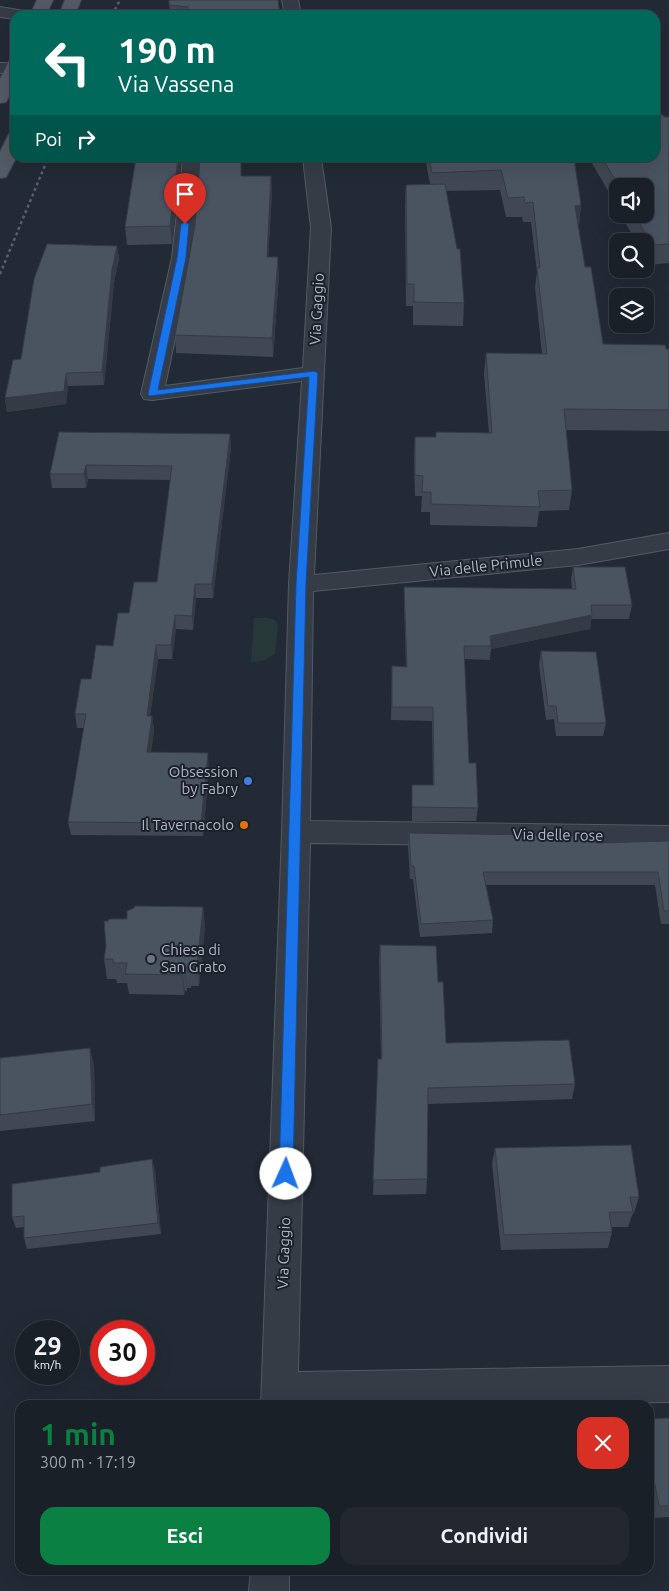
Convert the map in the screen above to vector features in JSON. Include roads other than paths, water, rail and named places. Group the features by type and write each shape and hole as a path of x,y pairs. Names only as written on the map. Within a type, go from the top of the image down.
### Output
{"main road":[{"path":"0,98 10,67"},
{"path":"0,173 10,150"}],"street":[{"path":"192,162 182,258 152,394 314,373"},
{"name":"Via Gaggio","path":"313,162 321,228 301,584 296,832 279,1398 669,1384"},
{"name":"Via delle Primule","path":"301,584 578,557 669,541"},
{"name":"Via delle rose","path":"296,832 669,837"},
{"path":"269,1591 270,1575"}],"railway":[{"path":"115,10 120,0"},
{"path":"0,274 46,162"}],"place":[{"name":"Obsession by Fabry","path":"248,781"},
{"name":"Il Tavernacolo","path":"244,825"},
{"name":"Chiesa di San Grato","path":"151,959"}]}
